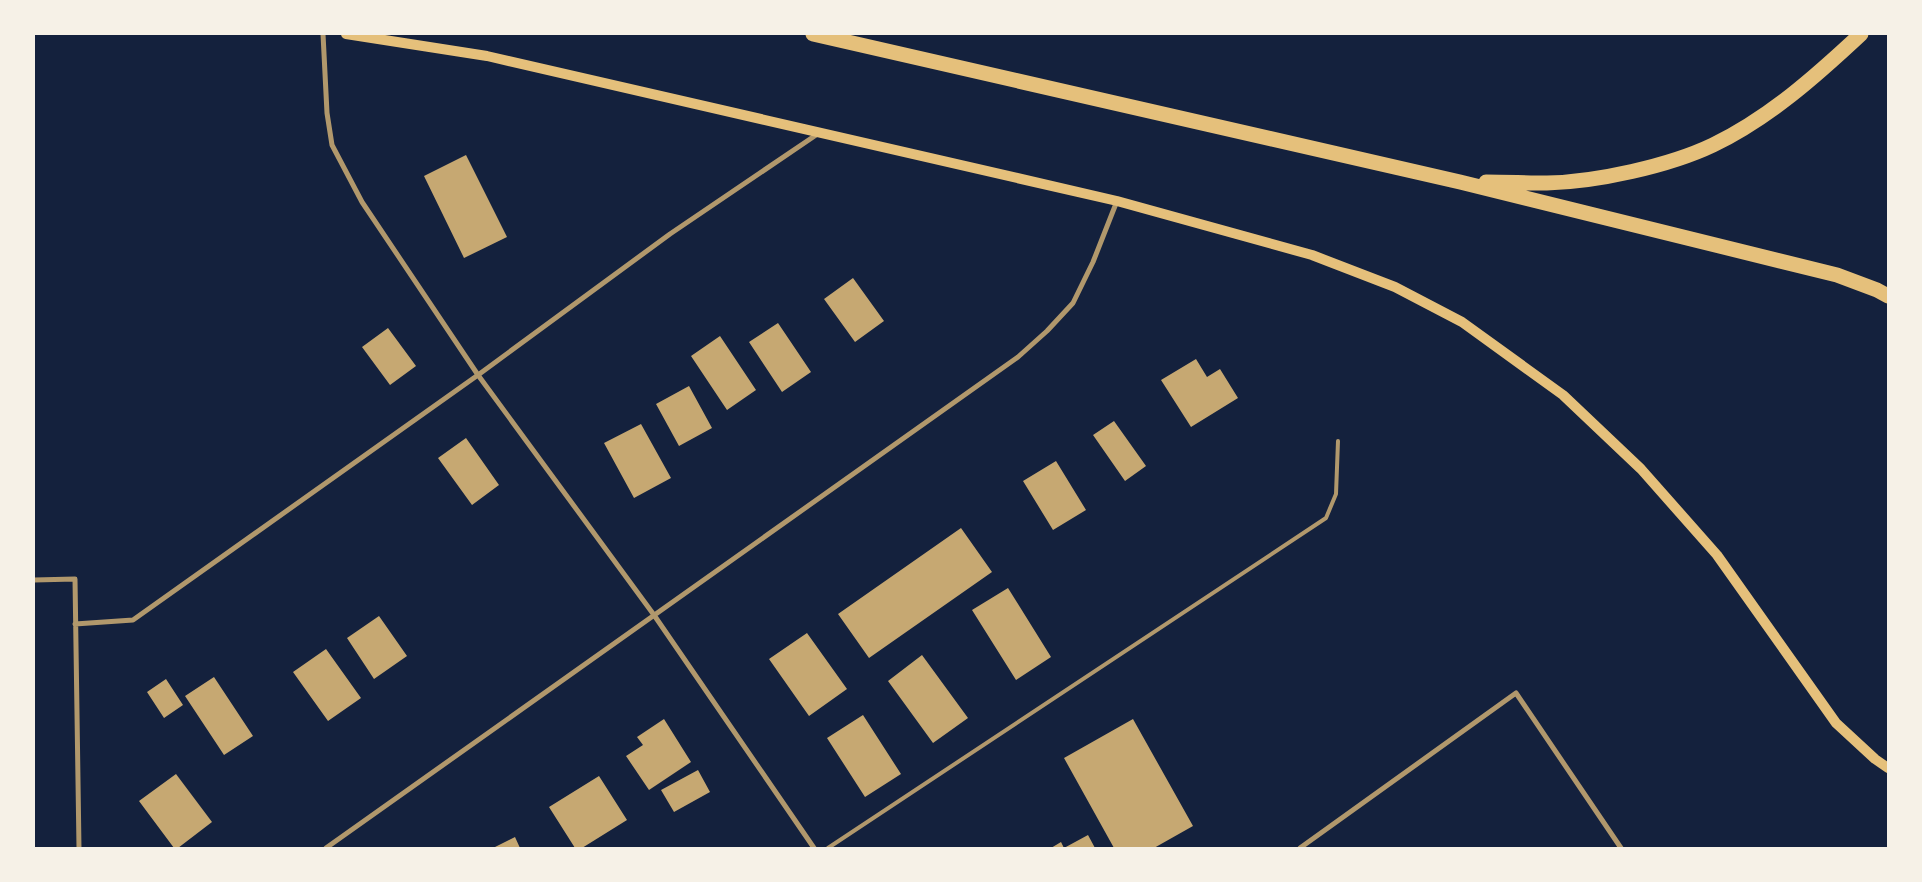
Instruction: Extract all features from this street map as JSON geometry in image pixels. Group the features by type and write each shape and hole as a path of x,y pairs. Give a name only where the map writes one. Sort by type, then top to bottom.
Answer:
{"highway":[{"path":"813,34 1460,182 1837,275 1888,296"},
{"path":"1460,182 1549,183 1615,175 1681,157 1712,146 1743,128 1790,96 1861,34"}],"main road":[{"path":"346,34 487,56 1117,201 1312,255 1395,287 1462,322 1563,395 1641,469 1717,555 1836,723 1875,759 1888,768"}],"street":[{"path":"323,34 327,113 332,145 362,202 478,376 654,615 814,848"},
{"path":"75,624 133,620 478,376 670,234 820,133"},
{"path":"326,848 1018,357 1047,332 1073,302 1093,262 1117,201"},
{"path":"34,580 75,579 79,848"},
{"path":"1300,848 1516,694 1621,848"}],"lane":[{"path":"828,848 1326,518 1336,494 1338,441"}],"building":[{"path":"466,155 507,237 464,258 424,176"},
{"path":"853,278 884,321 855,342 824,299"},
{"path":"778,323 811,372 782,392 749,342"},
{"path":"388,328 416,366 390,385 362,347"},
{"path":"720,336 756,390 727,410 691,356"},
{"path":"1196,359 1207,377 1220,369 1238,398 1191,427 1161,380"},
{"path":"689,386 712,428 679,446 656,404"},
{"path":"1114,421 1146,466 1125,481 1093,435"},
{"path":"641,424 671,478 634,498 604,443"},
{"path":"466,438 499,485 472,505 438,458"},
{"path":"1056,461 1086,510 1053,530 1023,481"},
{"path":"961,528 992,572 869,658 838,614"},
{"path":"1008,588 1051,657 1016,680 972,610"},
{"path":"379,616 407,656 374,679 347,638"},
{"path":"807,633 847,689 809,716 769,659"},
{"path":"326,649 361,698 328,721 293,672"},
{"path":"922,655 968,718 933,743 888,681"},
{"path":"214,677 253,736 224,755 185,696"},
{"path":"166,679 183,705 164,718 147,692"},
{"path":"863,715 901,774 865,797 827,738"},
{"path":"664,719 691,762 649,790 626,756 643,745 637,737"},
{"path":"1133,719 1193,826 1154,848 1114,848 1064,758"},
{"path":"698,770 710,792 674,812 661,790"},
{"path":"176,774 212,822 178,848 174,848 139,801"},
{"path":"599,776 627,820 582,848 575,848 549,807"},
{"path":"1088,835 1095,848 1064,848"},
{"path":"515,837 520,848 493,848"},
{"path":"1061,842 1064,848 1051,848"}]}
